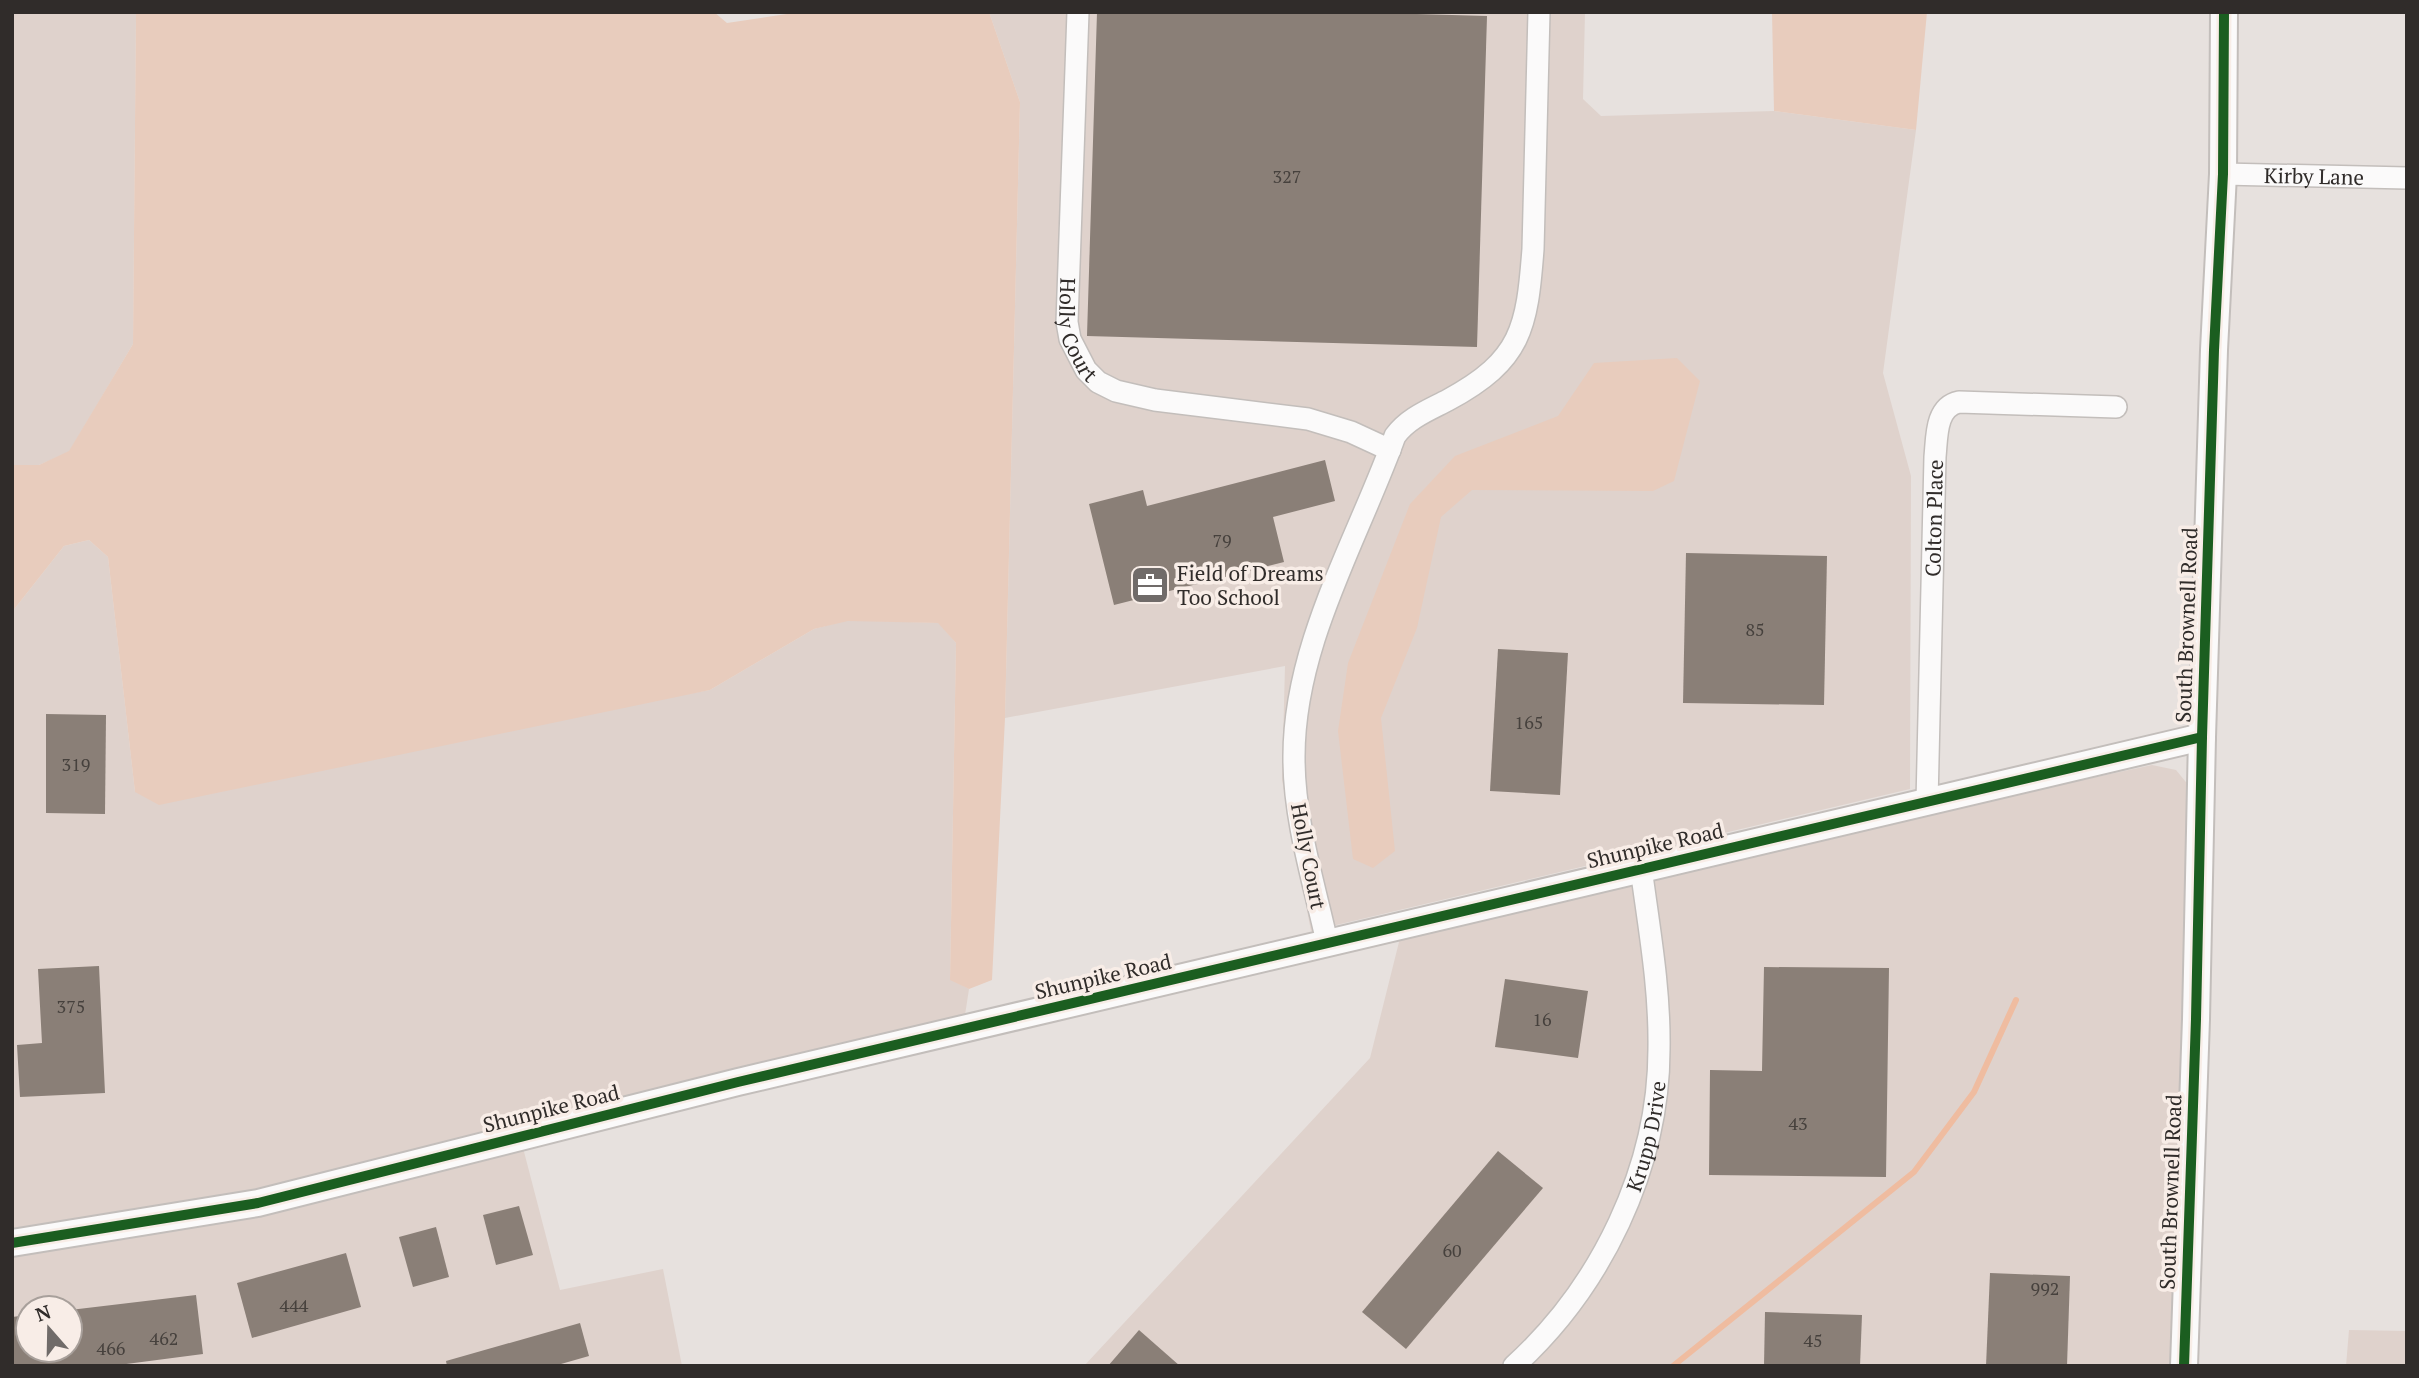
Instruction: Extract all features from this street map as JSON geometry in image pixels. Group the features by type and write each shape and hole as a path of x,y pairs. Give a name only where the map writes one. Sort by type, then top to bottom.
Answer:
{"street":[{"name":"Holly Court","path":"1078,12 1067,322 1070,340 1086,370 1098,382 1134,396 1308,419 1351,432 1390,450"},
{"name":"Holly Court","path":"1327,942 1296,785 1295,720 1300,686 1310,649 1395,436 1404,424 1483,380 1508,355 1516,340 1530,285 1533,249 1539,12"},
{"name":"South Brownell Road","path":"2184,1366 2202,737 2223,174 2224,12"},
{"name":"Kirby Lane","path":"2223,174 2407,178"},
{"name":"Colton Place","path":"1927,802 1935,471 1940,418 1946,408 1959,402 2116,407"},
{"name":"Shunpike Road","path":"12,1243 204,1214 285,1197 636,1107 2202,737"},
{"name":"Krupp Drive","path":"1514,1366 1556,1323 1593,1271 1620,1220 1648,1141 1658,1074 1659,1017 1641,868"}],"shaded area":[{"path":"12,12 136,12 133,344 69,452 39,465 12,465"},
{"path":"136,12 714,12 727,23 800,12 989,12 1020,102 1005,718 992,980 969,989 950,980 956,643 938,623 848,621 814,629 710,690 159,805 135,792 108,557 89,540 64,546 12,612 12,465 39,465 69,451 133,344"},
{"path":"989,12 1585,12 1583,99 1601,116 1774,111 1916,130 1883,373 1911,476 1910,789 1311,931 1282,780 1285,666 1005,718 1020,102"},
{"path":"1772,12 1927,12 1916,130 1774,111"},
{"path":"1677,358 1700,381 1674,481 1653,491 1472,490 1441,517 1417,628 1381,718 1395,851 1373,868 1353,859 1338,731 1348,663 1410,504 1455,456 1558,416 1594,363"},
{"path":"89,540 108,557 135,792 710,690 814,629 848,620 939,623 956,643 950,979 969,989 965,1015 522,1144 560,1290 663,1269 682,1366 12,1366 12,612 64,546"},
{"path":"2152,765 2176,770 2190,787 2172,1366 1084,1366 1370,1058 1401,934 1911,817"},
{"path":"2349,1330 2407,1331 2407,1366 2346,1366"}],"building":[{"path":"1097,12 1347,12 1487,16 1477,347 1087,336"},
{"path":"1325,460 1335,501 1273,517 1284,562 1114,605 1089,504 1143,490 1147,506"},
{"path":"1686,553 1827,556 1824,705 1683,703"},
{"path":"1498,649 1568,653 1560,795 1490,791"},
{"path":"46,714 106,715 105,814 46,813"},
{"path":"99,966 105,1093 20,1097 17,1045 42,1043 38,969"},
{"path":"1764,967 1889,968 1886,1177 1709,1175 1710,1070 1762,1071"},
{"path":"1505,979 1588,991 1578,1058 1495,1047"},
{"path":"1498,1151 1543,1188 1406,1349 1362,1312"},
{"path":"519,1206 533,1255 496,1265 483,1215"},
{"path":"436,1227 449,1277 413,1287 399,1237"},
{"path":"346,1253 361,1307 252,1338 237,1283"},
{"path":"1990,1273 2070,1276 2067,1366 1986,1366"},
{"path":"196,1295 203,1354 111,1366 12,1366 14,1317 14,1364 84,1364 84,1308"},
{"path":"1765,1312 1862,1315 1860,1366 1764,1366"},
{"path":"580,1323 589,1356 554,1366 447,1366 446,1361"},
{"path":"1139,1330 1180,1366 1108,1366"}],"waterway":[{"path":"1673,1366 1914,1172 1974,1092 2016,1000"}],"cycle path":[{"path":"2184,1366 2214,350 2223,174 2224,12"},
{"path":"12,1243 258,1203 738,1082 2202,737"}],"place":[{"name":"Field of Dreams Too School","path":"1150,585"}]}
